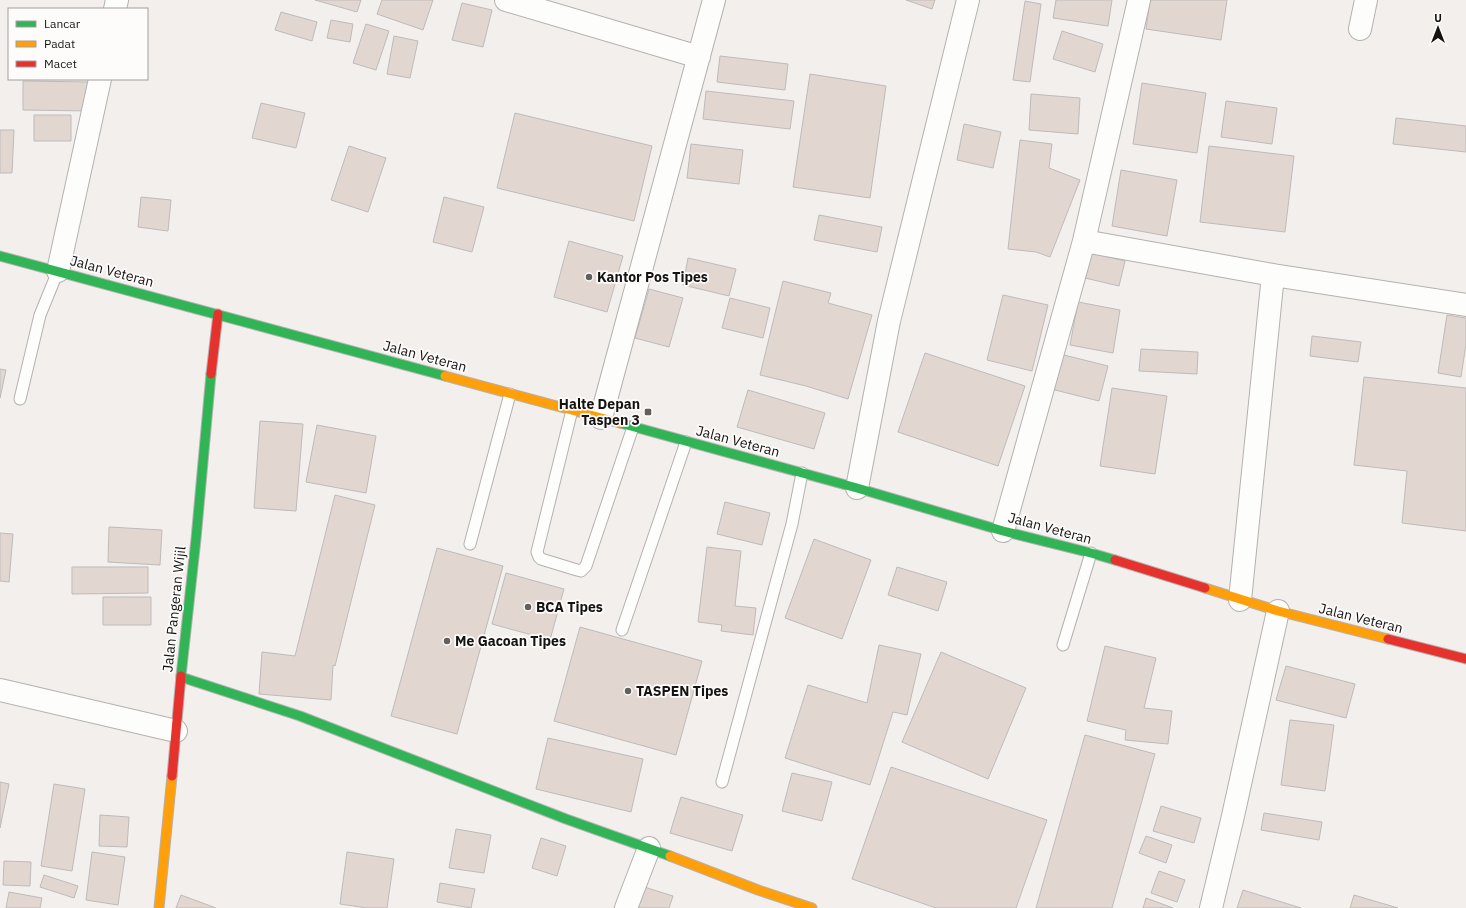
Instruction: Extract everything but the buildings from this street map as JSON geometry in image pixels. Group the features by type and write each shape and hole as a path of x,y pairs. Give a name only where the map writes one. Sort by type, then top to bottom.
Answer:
{"main road":[{"name":"Jalan Veteran","path":"0,256 857,488 1003,531 1091,553 1278,611 1466,659"},
{"name":"Jalan Pangeran Wijil","path":"159,908 196,539 206,410 218,314"},
{"path":"181,677 300,716 566,818 758,890 812,908"}],"street":[{"path":"506,0 699,57"},
{"path":"601,418 714,0"},
{"path":"857,488 889,321 925,169 968,0"},
{"path":"1003,531 1084,242 1139,0"},
{"path":"1360,29 1366,0"},
{"path":"58,271 100,80"},
{"path":"1084,242 1273,275 1466,305"},
{"path":"1240,600 1273,275"},
{"path":"1211,908 1233,816 1278,611"},
{"path":"0,690 176,731"},
{"path":"626,908 649,848"}],"lane":[{"path":"20,399 40,315 58,271"},
{"path":"470,544 510,394"},
{"path":"572,410 537,552 539,558 541,559 577,570 581,571 586,566 633,427"},
{"path":"622,630 686,442"},
{"path":"722,782 792,524 802,474"},
{"path":"1063,645 1091,553"}],"traffic: fast":[{"path":"0,256 445,376"},
{"path":"181,676 196,539 211,374"},
{"path":"620,423 857,488 1003,531 1115,560"},
{"path":"181,677 300,716 566,819 670,856"}],"traffic: slow":[{"path":"445,376 620,423"},
{"path":"1205,588 1278,611 1388,639"},
{"path":"159,908 172,776"},
{"path":"670,856 758,890 812,908"}],"traffic: jam":[{"path":"211,374 218,314"},
{"path":"1115,560 1205,588"},
{"path":"1388,639 1466,659"},
{"path":"172,776 181,676"}],"place":[{"name":"Kantor Pos Tipes","path":"589,277"},
{"name":"Halte Depan Taspen 3","path":"648,412"},
{"name":"BCA Tipes","path":"528,607"},
{"name":"Me Gacoan Tipes","path":"447,641"},
{"name":"TASPEN Tipes","path":"628,691"}]}
